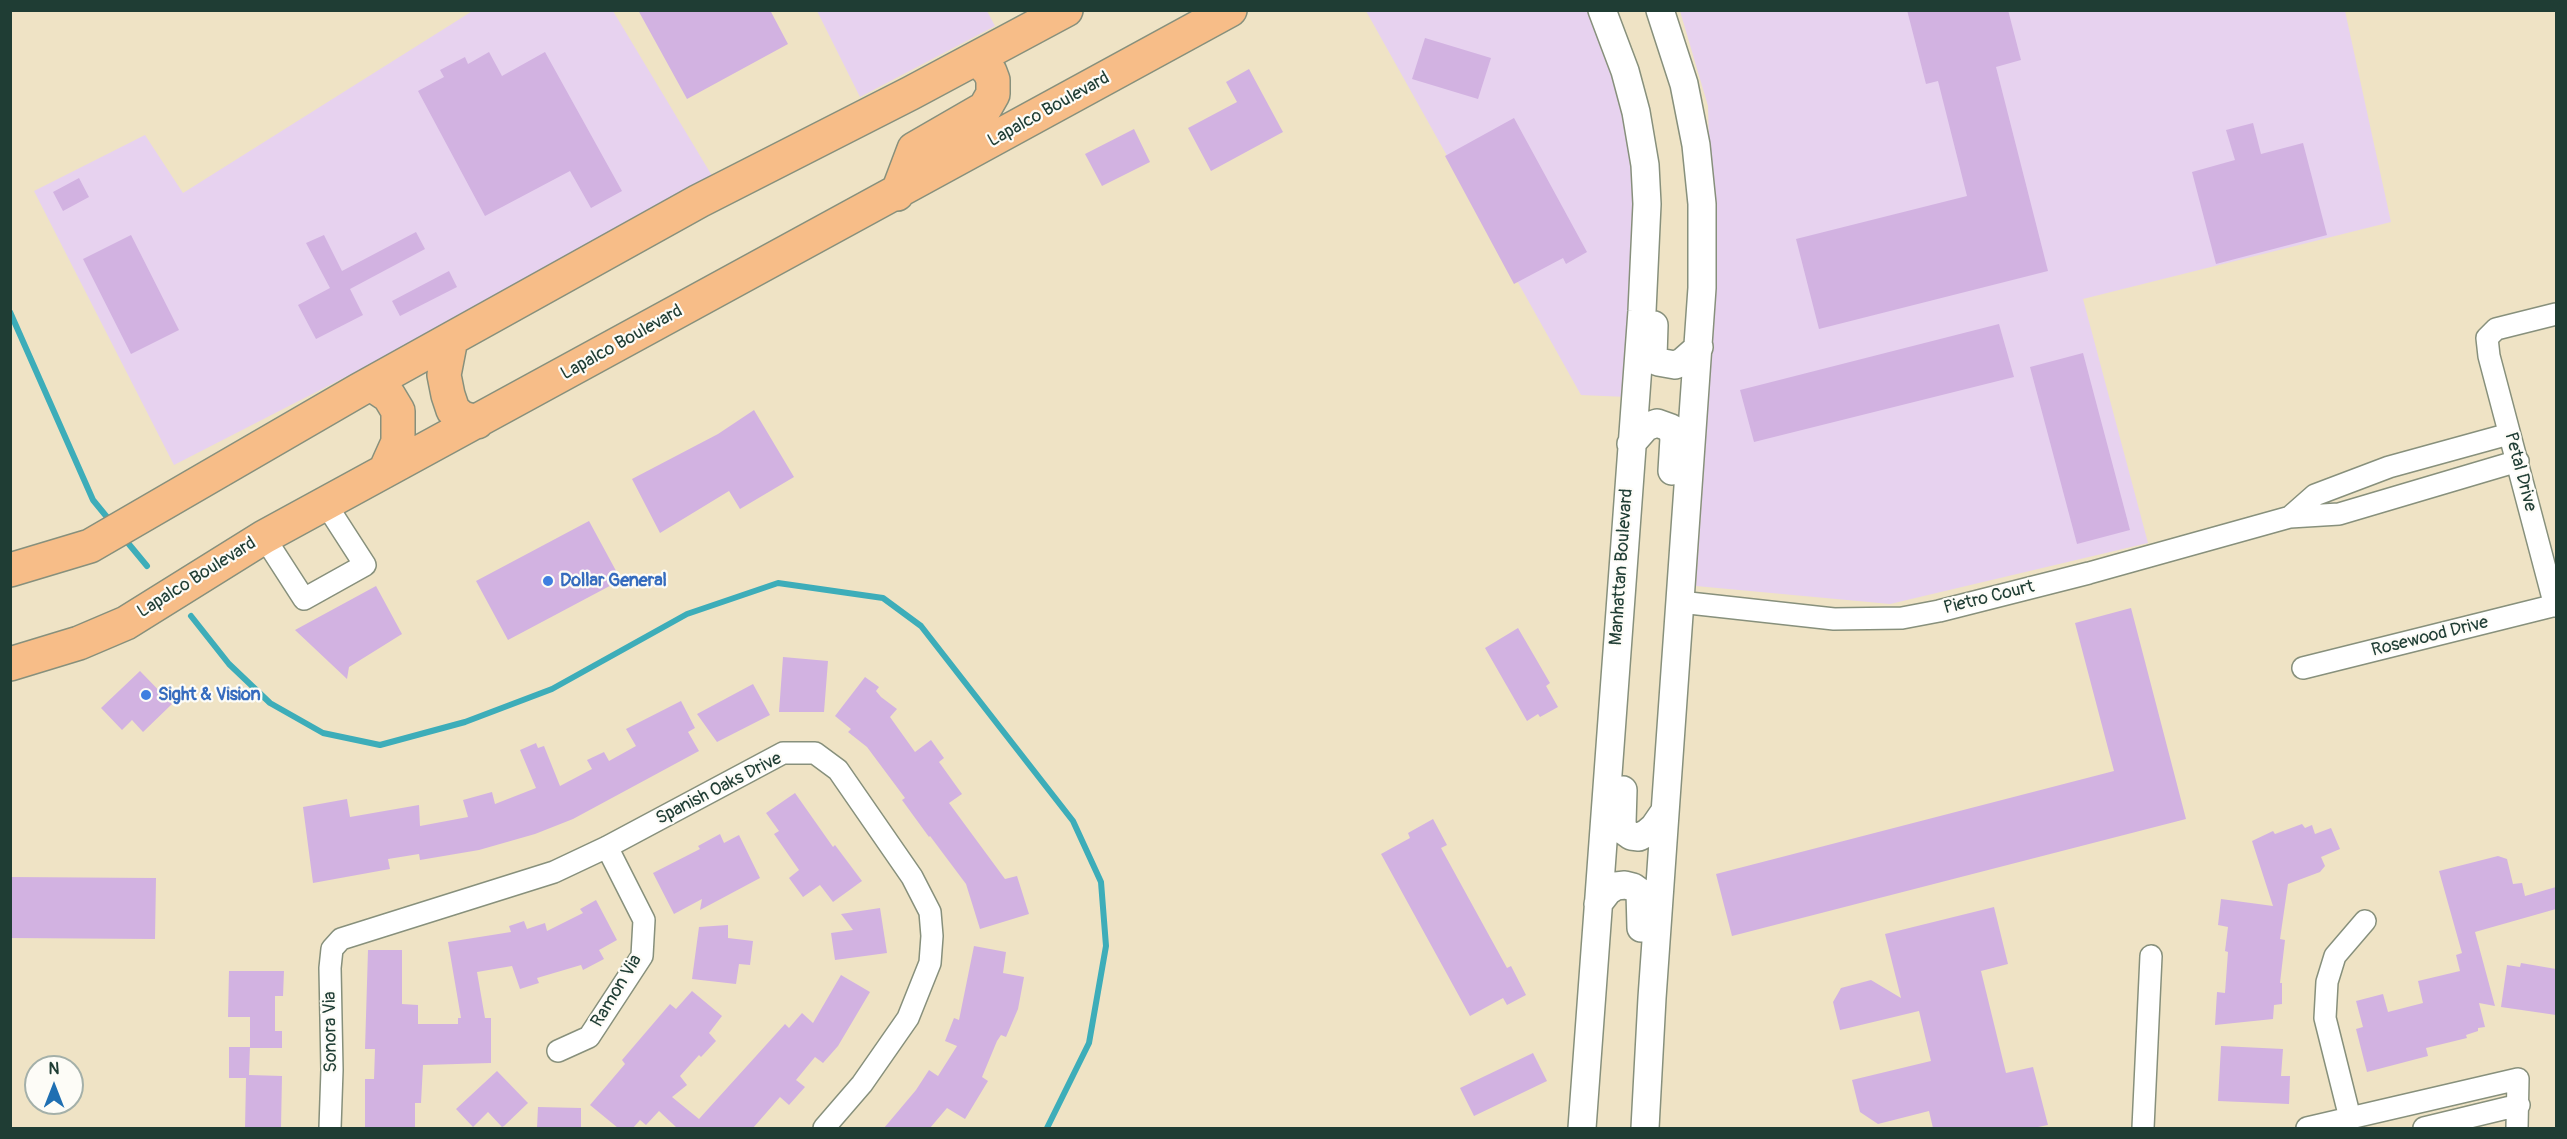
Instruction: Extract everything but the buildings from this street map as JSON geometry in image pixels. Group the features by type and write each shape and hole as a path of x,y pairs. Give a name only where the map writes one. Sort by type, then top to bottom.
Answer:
{"main road":[{"path":"10,570 90,546 270,441 699,201 1066,10"},
{"name":"Lapalco Boulevard","path":"10,664 79,643 126,622 264,537 325,503 897,194 1230,10"},
{"path":"897,194 914,149 985,108 993,94 993,80 990,72 977,58"},
{"path":"451,339 444,375 448,395 453,410 462,418 477,422"},
{"path":"372,384 389,396 398,411 398,442 385,471"}],"street":[{"name":"Manhattan Boulevard","path":"1582,1128 1647,204 1645,165 1636,112 1625,71 1602,10"},
{"path":"1644,10 1650,23 1675,54"},
{"path":"1645,1128 1682,561 1699,347 1702,204 1689,107 1660,10"},
{"path":"1647,204 1660,229 1653,357 1666,365 1675,365 1699,347"},
{"name":"Petal Drive","path":"2555,606 2489,356 2487,338 2496,329 2556,314"},
{"path":"1631,444 1646,427 1657,423 1671,428 1674,438 1669,541 1682,561"},
{"name":"Pietro Court","path":"2290,517 2315,495 2389,467 2509,434"},
{"name":"Pietro Court","path":"1680,602 1834,619 1902,618 1939,611 2089,573 2290,517 2339,514 2518,461"},
{"path":"264,537 303,599 365,565 325,503"},
{"name":"Rosewood Drive","path":"2303,668 2555,606"},
{"path":"1613,681 1628,716 1622,824 1624,831 1631,836 1639,837 1647,833 1665,811"},
{"name":"Spanish Oaks Drive","path":"341,939 554,872 607,847 783,753 815,753 838,770 912,877 930,912 932,936 930,963 908,1018 862,1084 824,1128"},
{"name":"Ramon Via","path":"558,1051 589,1037 642,956 644,920 607,847"},
{"path":"1598,904 1608,891 1616,886 1625,885 1640,892 1642,902 1640,976 1652,998"},
{"path":"2350,1118 2325,1018 2327,982 2335,956 2365,921"},
{"name":"Sonora Via","path":"330,1128 332,1070 330,968 332,949 341,939"},
{"path":"2143,1128 2151,956"},
{"path":"1586,1070 1596,1128"},
{"path":"2307,1128 2518,1079 2517,1128"},
{"path":"2424,1128 2518,1105"}],"shaded area":[{"path":"474,10 613,11 714,179 437,330 174,465 34,191 145,135 183,193"},
{"path":"817,11 987,11 995,26 860,97"},
{"path":"1366,11 1589,11 1624,107 1633,171 1633,267 1627,397 1581,395"},
{"path":"1680,11 2345,11 2391,222 2083,299 2148,543 1890,604 1696,586 1714,318 1708,106"}],"waterway":[{"path":"10,312 93,500 111,522"},
{"path":"123,537 147,566"},
{"path":"191,616 229,664 270,703 323,733 380,745 465,722 552,689 687,614 778,583 883,598 921,626 1073,821 1101,882 1106,946 1089,1043 1047,1128"}],"place":[{"name":"Dollar General","path":"548,581"},
{"name":"Sight & Vision","path":"146,695"}]}
